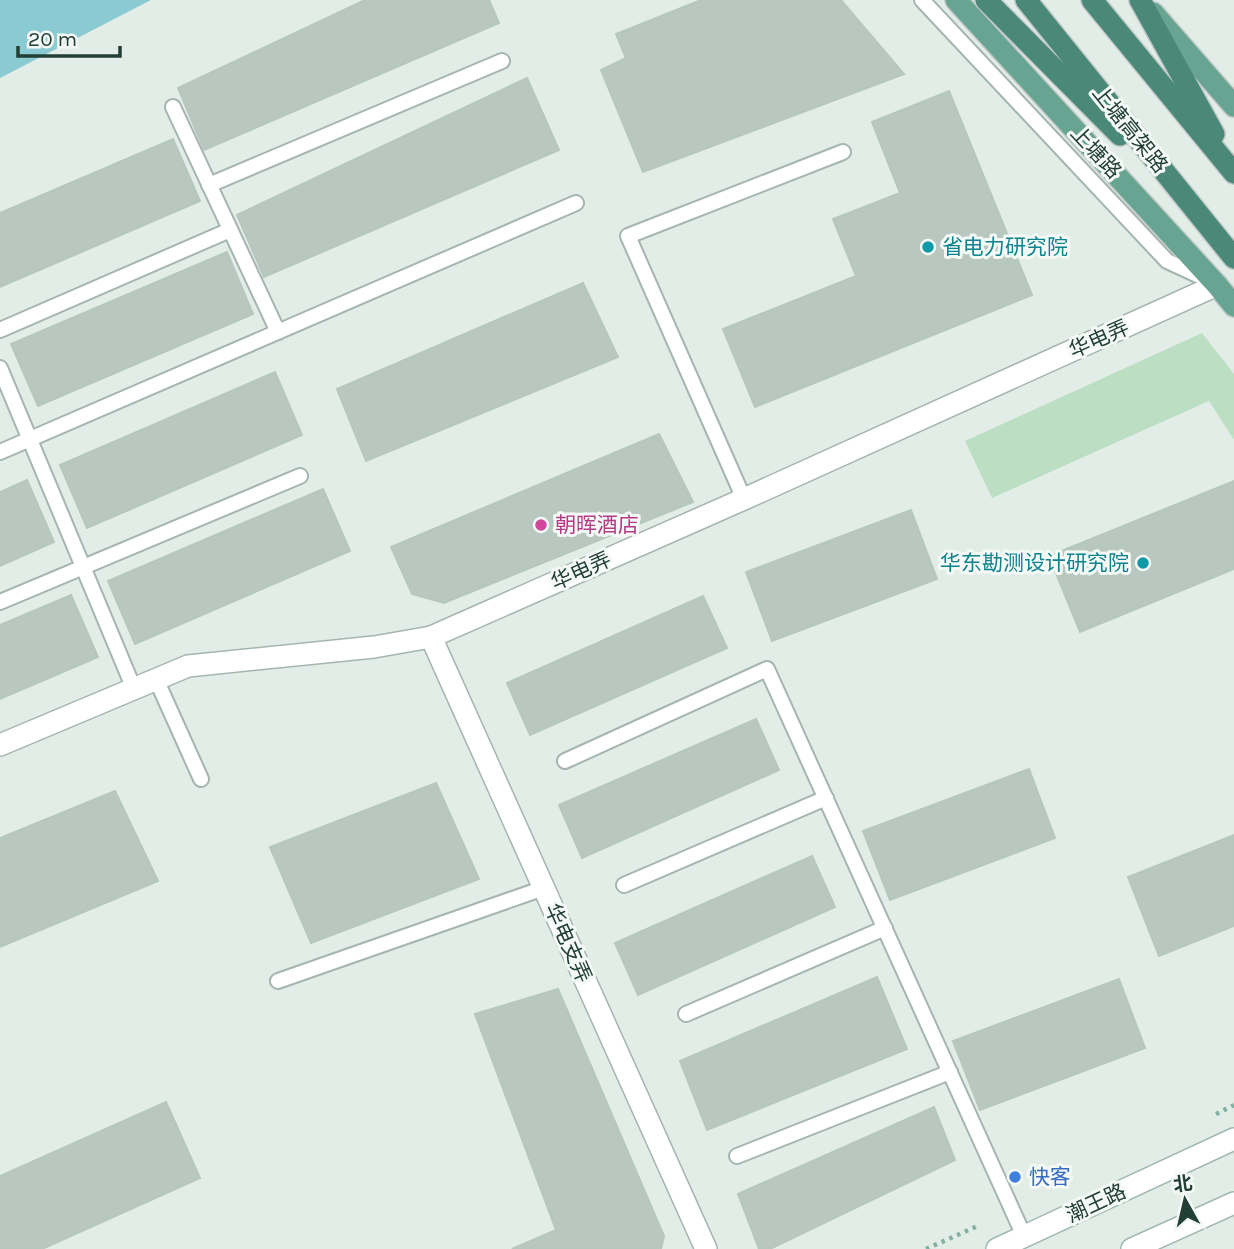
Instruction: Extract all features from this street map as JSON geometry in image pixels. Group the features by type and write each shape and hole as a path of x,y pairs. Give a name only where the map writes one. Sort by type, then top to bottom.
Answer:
{"highway":[{"path":"986,0 1196,210"},
{"name":"上塘高架路","path":"1026,0 1234,258"},
{"path":"1092,0 1234,171"},
{"path":"1140,0 1234,171"}],"main road":[{"name":"上塘路","path":"956,0 1234,306"},
{"path":"1140,0 1234,106"}],"street":[{"name":"华电弄","path":"0,745 188,666 374,648 430,637 744,499 1217,285"},
{"name":"华电支弄","path":"430,637 706,1249"},
{"name":"潮王路","path":"997,1249 1234,1139"},
{"path":"1132,1249 1234,1203"}],"lane":[{"path":"922,0 1167,261 1217,285"},
{"path":"209,185 502,61"},
{"path":"173,107 278,332"},
{"path":"744,499 628,236 843,152"},
{"path":"0,452 576,203"},
{"path":"0,330 230,230"},
{"path":"0,368 134,689"},
{"path":"0,602 84,569 300,475"},
{"path":"565,761 767,669 1024,1236"},
{"path":"156,679 201,779"},
{"path":"624,885 826,798"},
{"path":"278,981 544,888"},
{"path":"686,1014 885,928"},
{"path":"737,1156 950,1072"}],"green space":[{"path":"1202,333 1234,374 1234,440 1209,401 992,498 965,441"}],"water":[{"path":"0,0 151,0 0,78"}],"building":[{"path":"365,0 489,0 499,23 204,150 178,88"},
{"path":"701,0 841,0 904,74 643,172 601,70 626,58 616,34"},
{"path":"527,78 559,150 264,277 237,215"},
{"name":"省电力研究院","path":"949,91 1032,295 755,407 723,329 856,276 833,219 900,193 872,122"},
{"path":"173,139 200,201 0,287 0,213"},
{"path":"227,252 253,314 38,406 11,344"},
{"path":"583,283 618,357 366,461 337,389"},
{"path":"275,372 302,435 87,528 60,465"},
{"name":"朝晖酒店","path":"659,434 693,502 444,603 412,594 391,547"},
{"path":"27,480 54,542 0,566 0,492"},
{"name":"华东勘测设计研究院","path":"1234,481 1234,569 1080,632 1049,556"},
{"path":"323,489 350,551 135,644 108,581"},
{"path":"911,510 937,579 772,641 746,572"},
{"path":"71,595 98,657 0,699 0,625"},
{"path":"703,596 727,648 530,735 507,683"},
{"path":"756,719 779,770 582,858 559,805"},
{"path":"1029,769 1055,838 890,900 863,831"},
{"path":"436,783 479,879 311,943 270,847"},
{"path":"115,791 158,881 0,947 0,838"},
{"path":"1234,835 1234,926 1159,956 1128,877"},
{"path":"812,856 835,907 638,995 615,943"},
{"path":"877,977 907,1049 707,1130 680,1061"},
{"path":"1119,979 1145,1048 980,1110 953,1041"},
{"path":"558,989 664,1236 661,1249 512,1249 556,1230 475,1014"},
{"path":"166,1102 200,1178 42,1249 0,1249 0,1176"},
{"path":"934,1107 955,1160 770,1249 759,1249 738,1194"}],"place":[{"name":"省电力研究院","path":"928,247"},
{"name":"朝晖酒店","path":"541,525"},
{"name":"华东勘测设计研究院","path":"1143,563"},
{"name":"快客","path":"1015,1177"}]}
